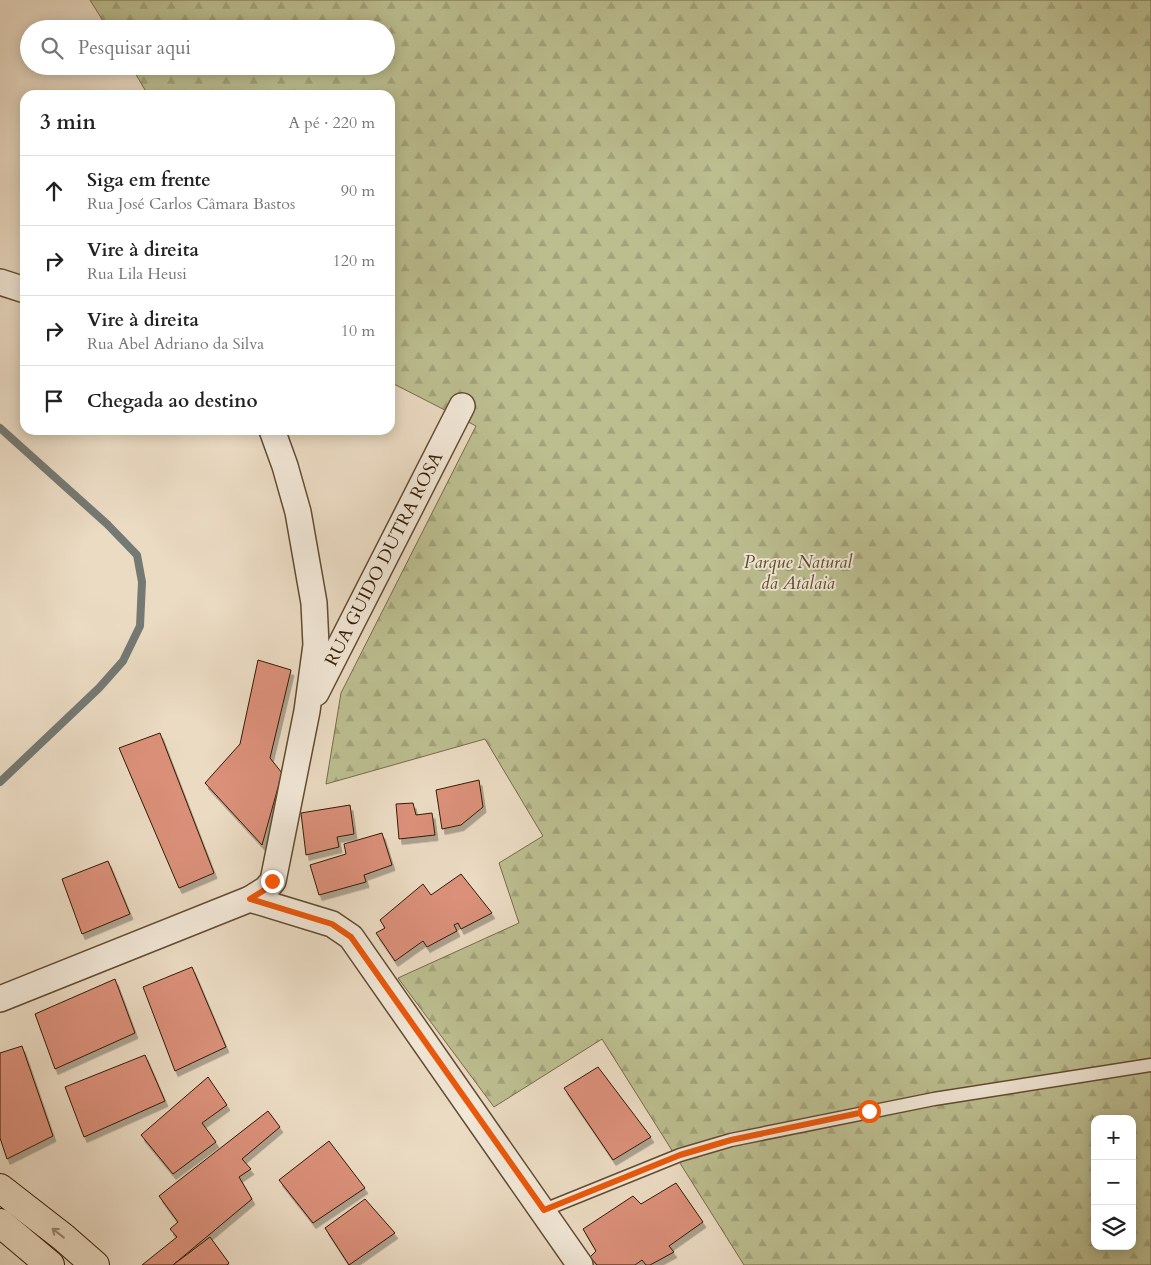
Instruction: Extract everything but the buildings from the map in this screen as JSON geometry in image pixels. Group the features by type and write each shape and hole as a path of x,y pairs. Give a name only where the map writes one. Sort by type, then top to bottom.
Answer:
{"main road":[{"path":"0,1188 63,1236 95,1265"},
{"path":"0,1223 50,1265"}],"street":[{"path":"0,282 20,288"},
{"name":"RUA GUIDO DUTRA ROSA","path":"307,711 462,406"},
{"path":"0,999 250,899 266,889 276,870 307,711 316,645 314,603 298,512 274,435"},
{"path":"250,899 332,924 351,937 544,1210 580,1265"}],"lane":[{"path":"544,1210 680,1155 731,1140 934,1099 1151,1065"}],"green space":[{"name":"Parque Natural da Atalaia","path":"90,0 1151,0 1151,1265 744,1265 602,1039 494,1107 398,978 519,923 499,863 543,836 485,739 326,784 341,693 476,426 395,385 395,90 145,90 136,75 395,75 395,20 102,20"}],"waterway":[{"path":"0,428 107,524 137,555 142,582 140,626 123,661 99,688 0,782"}],"route":[{"path":"272,881 266,889 250,899 332,924 351,937 544,1210 680,1155 786,1127 869,1111"}]}
